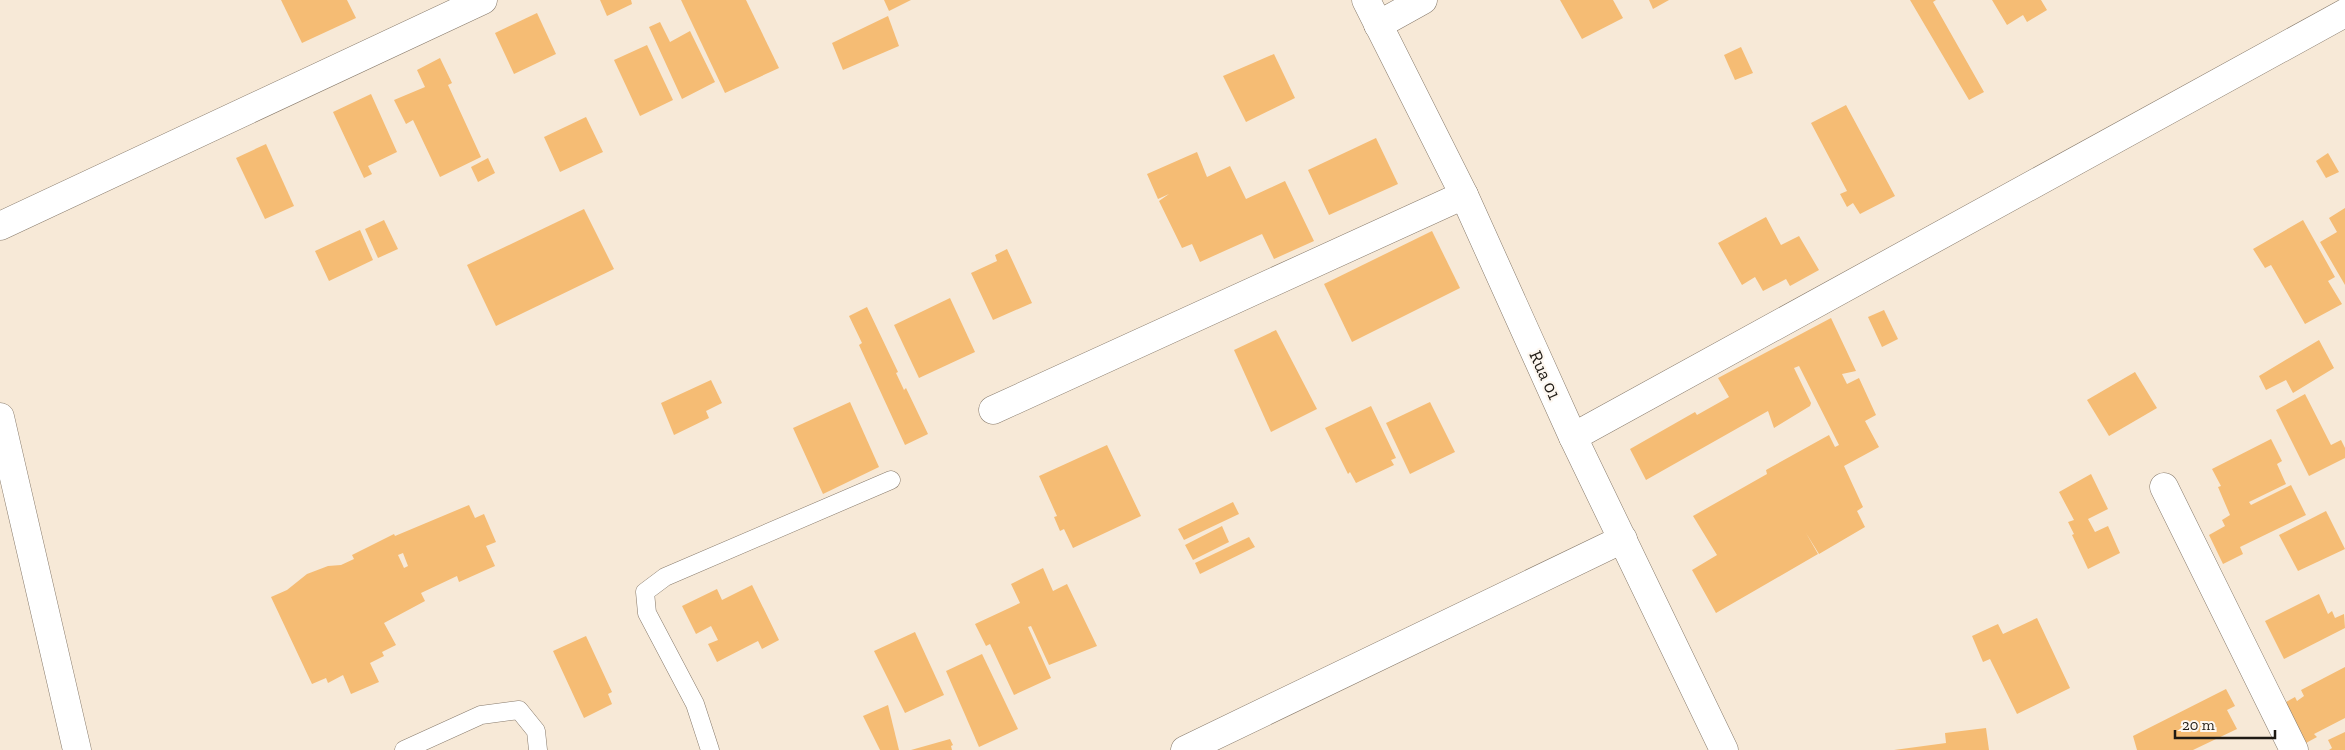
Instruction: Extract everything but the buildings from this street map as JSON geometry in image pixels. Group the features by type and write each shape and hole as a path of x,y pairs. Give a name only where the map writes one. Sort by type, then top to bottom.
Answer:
{"street":[{"path":"0,226 483,0"},
{"name":"Rua 01","path":"1366,0 1464,195 1573,437 1724,750"},
{"path":"1378,25 1423,0"},
{"path":"1573,437 2345,13"},
{"path":"993,410 1464,195"},
{"path":"0,417 77,750"},
{"path":"2164,487 2294,750"},
{"path":"1185,750 1623,539"}],"lane":[{"path":"710,750 695,704 647,613 645,592 665,577 891,480"},
{"path":"404,750 481,715 519,710 536,731 538,750"}]}
